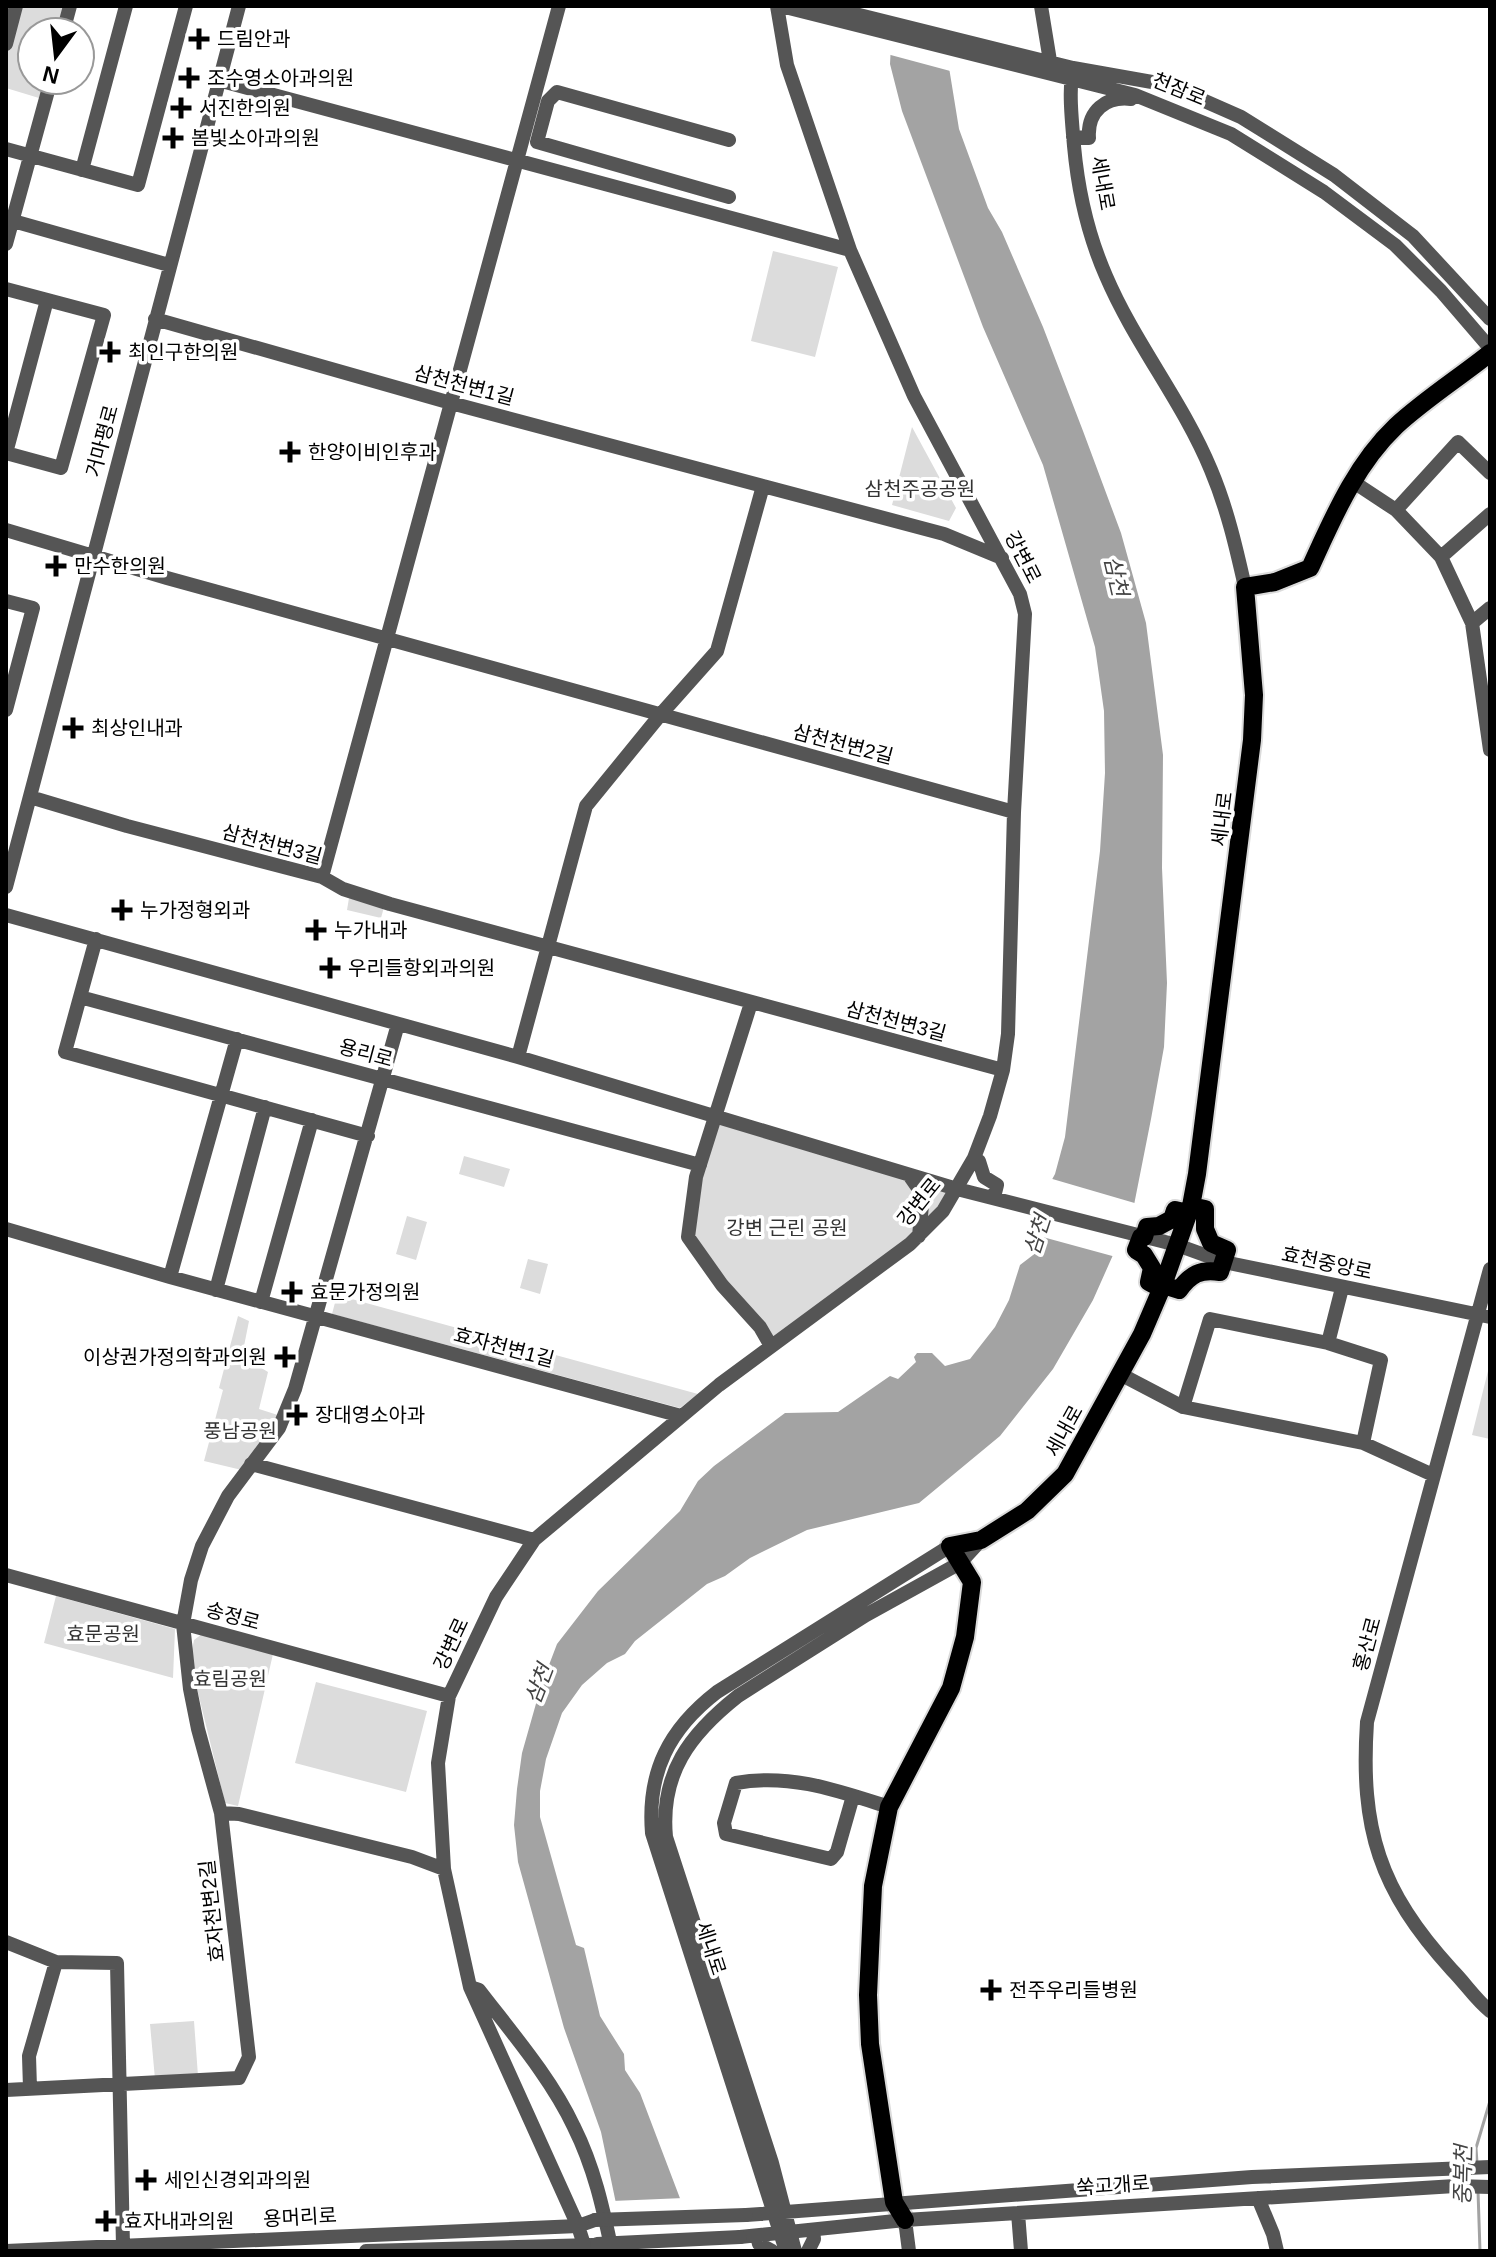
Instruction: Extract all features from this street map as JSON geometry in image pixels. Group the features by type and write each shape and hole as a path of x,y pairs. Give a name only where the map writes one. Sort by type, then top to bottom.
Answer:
{"main road":[{"name":"천잠로","path":"1245,587 1275,582 1310,568 1352,481 1397,425 1490,351"},
{"name":"세내로","path":"950,1546 981,1540 1027,1511 1065,1474 1142,1334 1190,1210 1211,1079 1252,740 1254,695 1245,587"},
{"path":"1205,1209 1205,1229 1211,1243 1227,1250 1220,1272 1205,1270 1189,1276 1179,1290 1149,1282 1152,1268 1136,1250 1172,1219 1175,1210 1190,1210 1205,1209"},
{"path":"905,2220 894,2202 870,2044 868,1995 873,1886 889,1807 951,1688 965,1637 972,1582 950,1546"}],"street":[{"path":"8,38 16,6"},
{"path":"82,170 126,6"},
{"path":"6,149 138,185 186,6"},
{"name":"거마평로","path":"6,887 239,6"},
{"path":"322,877 559,6"},
{"name":"천잠로","path":"779,6 1046,64"},
{"name":"강변로","path":"592,2239 578,2226 470,1987 444,1869 438,1763 449,1696 496,1597 534,1540 681,1416 919,1236 943,1211 960,1190 976,1159 1003,1070 1008,1034 1014,812 1025,614 1020,594 1002,558 914,396 850,250 787,65 779,6"},
{"name":"천잠로","path":"823,6 1046,64 1135,95 1231,134 1324,192 1395,245 1441,291 1490,351"},
{"path":"1041,6 1046,64"},
{"name":"천잠로","path":"1072,74 1103,72 1169,87 1241,117 1334,175 1413,236 1490,319"},
{"name":"세내로","path":"1072,74 1076,173 1087,223 1118,302 1174,397 1210,469 1231,525 1245,587"},
{"path":"218,80 850,250"},
{"path":"729,140 557,92 548,101 537,142 729,197"},
{"path":"1073,137 1089,138 1094,115 1104,103 1117,98 1132,100 1135,95"},
{"path":"6,244 10,220 47,96"},
{"path":"10,220 169,265"},
{"path":"6,289 104,315 61,468 6,453 47,300"},
{"name":"삼천천변1길","path":"155,319 451,403 944,534 1002,558"},
{"path":"1396,510 1458,442 1490,473"},
{"path":"1352,481 1396,510 1441,557 1472,623 1487,704 1490,750"},
{"path":"518,1057 586,806 717,651 763,486"},
{"path":"1441,557 1490,514"},
{"name":"삼천천변2길","path":"6,530 1014,812"},
{"path":"6,601 33,608 6,710"},
{"path":"1472,623 1490,608"},
{"name":"삼천천변3길","path":"30,797 322,877 343,889 366,896 1003,1070"},
{"name":"용리로","path":"6,915 518,1057 960,1190 1152,1235"},
{"path":"96,939 65,1052 368,1136"},
{"name":"용리로","path":"80,997 700,1165"},
{"path":"751,1003 700,1165 688,1237 722,1285 760,1327 771,1346"},
{"path":"183,1624 191,1580 202,1546 228,1496 279,1428 295,1389 398,1024"},
{"path":"170,1277 237,1039"},
{"path":"216,1290 265,1107"},
{"path":"261,1302 312,1120"},
{"path":"976,1159 984,1177 997,1185 994,1197"},
{"path":"909,1175 923,1195 919,1236"},
{"name":"효자천변1길","path":"6,1229 216,1290 681,1416"},
{"name":"효천중앙로","path":"1152,1235 1224,1262 1485,1315"},
{"name":"홍산로","path":"1490,1269 1485,1315 1433,1475 1367,1722 1366,1796 1379,1856 1391,1884 1415,1925 1486,2008 1490,2021"},
{"path":"1328,1343 1342,1288"},
{"path":"1183,1407 1210,1319 1328,1343 1381,1360 1363,1443"},
{"path":"1120,1374 1183,1407 1363,1443 1433,1475"},
{"path":"251,1464 534,1540"},
{"name":"세내로","path":"795,2251 780,2213 666,1837 664,1812 668,1789 677,1764 693,1738 728,1704 866,1615 960,1563 981,1540"},
{"name":"세내로","path":"780,2213 652,1833 650,1808 653,1786 665,1750 698,1707 717,1692 950,1546"},
{"name":"송정로","path":"6,1575 449,1696"},
{"name":"효자천변2길","path":"6,2090 239,2078 249,2057 221,1813 198,1729 183,1624"},
{"path":"853,1796 837,1852 831,1859 726,1834 724,1823 736,1783 782,1780 813,1783 889,1807"},
{"path":"221,1813 239,1814 412,1857 444,1869"},
{"path":"6,1942 56,1962 117,1963 122,2248"},
{"path":"30,2088 29,2056 56,1962"},
{"path":"470,1987 479,1990 520,2043 573,2125 599,2190 612,2251"},
{"name":"쑥고개로","path":"592,2239 686,2217 780,2213 1252,2177 1490,2167"},
{"name":"쑥고개로","path":"592,2239 740,2237 905,2220 1455,2186 1490,2187"},
{"path":"1490,2187 1490,2197"},
{"path":"1258,2198 1277,2251"},
{"path":"1018,2213 1021,2251"},
{"path":"905,2220 909,2251"},
{"name":"용머리로","path":"6,2251 578,2226 592,2239"},
{"path":"808,2251 814,2239 813,2230"},
{"name":"세내로","path":"786,2232 786,2251"},
{"path":"757,2236 759,2244 772,2251"},
{"path":"366,2251 536,2249 592,2239"}],"green space":[{"path":"19,6 64,6 61,16 16,16"},
{"path":"16,17 16,91 6,88 6,55"},
{"path":"773,251 838,267 815,357 751,341"},
{"name":"삼천주공공원","path":"912,427 956,508 949,521 892,505"},
{"path":"349,898 384,907 381,918 347,910"},
{"name":"강변 근린 공원","path":"715,1116 957,1189 943,1211 771,1346 688,1237"},
{"path":"464,1156 510,1169 504,1187 459,1174"},
{"path":"407,1216 427,1222 416,1260 396,1254"},
{"path":"528,1259 548,1264 540,1294 520,1288"},
{"path":"337,1295 698,1394 680,1408 332,1314"},
{"name":"풍남공원","path":"238,1316 249,1321 242,1356 268,1372 259,1409 284,1417 246,1471 204,1461"},
{"path":"1490,1363 1490,1439 1472,1435"},
{"name":"효문공원","path":"56,1596 175,1629 173,1678 44,1643"},
{"name":"효림공원","path":"202,1634 273,1654 238,1806 225,1803 190,1660 194,1640"},
{"path":"316,1682 427,1711 406,1792 295,1763"},
{"path":"194,2021 198,2076 155,2079 150,2024"}],"water":[{"name":"삼천","path":"893,6 939,6 959,129 988,208 1002,232 1043,327 1083,431 1121,533 1146,623 1163,755 1162,868 1167,983 1164,1047 1133,1210 1093,1300 1053,1369 1000,1436 919,1503 807,1530 750,1558 725,1576 707,1584 635,1641 625,1654 607,1663 582,1685 562,1713 546,1759 540,1791 540,1817 576,1945 584,1948 600,2016 624,2054 625,2070 640,2093 700,2251 626,2251 601,2132 564,2028 518,1862 514,1825 517,1789 522,1753 541,1686 557,1644 598,1591 680,1511 698,1481 714,1466 785,1413 838,1412 890,1376 898,1379 916,1362 914,1357 917,1353 932,1353 945,1366 970,1359 995,1327 1009,1300 1020,1265 1037,1252 1044,1236 1036,1209 1055,1174 1065,1137 1100,851 1105,773 1104,711 1095,647 1043,465 983,327 902,111 890,64"}],"pier":[{"path":"889,6 943,6 954,72 887,54"},
{"path":"1049,1178 1138,1204 1116,1257 1039,1236 1032,1208"},
{"path":"684,2198 704,2251 622,2251 612,2201"}],"waterway":[{"name":"중복천","path":"1477,2163 1476,2148 1490,2101"},
{"name":"중복천","path":"1478,2191 1480,2251"}],"place":[{"name":"드림안과","path":"199,39"},
{"name":"조수영소아과의원","path":"189,78"},
{"name":"서진한의원","path":"181,108"},
{"name":"봄빛소아과의원","path":"173,138"},
{"name":"최인구한의원","path":"110,352"},
{"name":"한양이비인후과","path":"290,452"},
{"name":"만수한의원","path":"56,566"},
{"name":"최상인내과","path":"73,728"},
{"name":"누가정형외과","path":"122,910"},
{"name":"누가내과","path":"316,930"},
{"name":"우리들항외과의원","path":"330,968"},
{"name":"효문가정의원","path":"292,1292"},
{"name":"이상권가정의학과의원","path":"285,1357"},
{"name":"장대영소아과","path":"297,1415"},
{"name":"전주우리들병원","path":"991,1990"},
{"name":"세인신경외과의원","path":"146,2180"},
{"name":"효자내과의원","path":"106,2221"}]}
